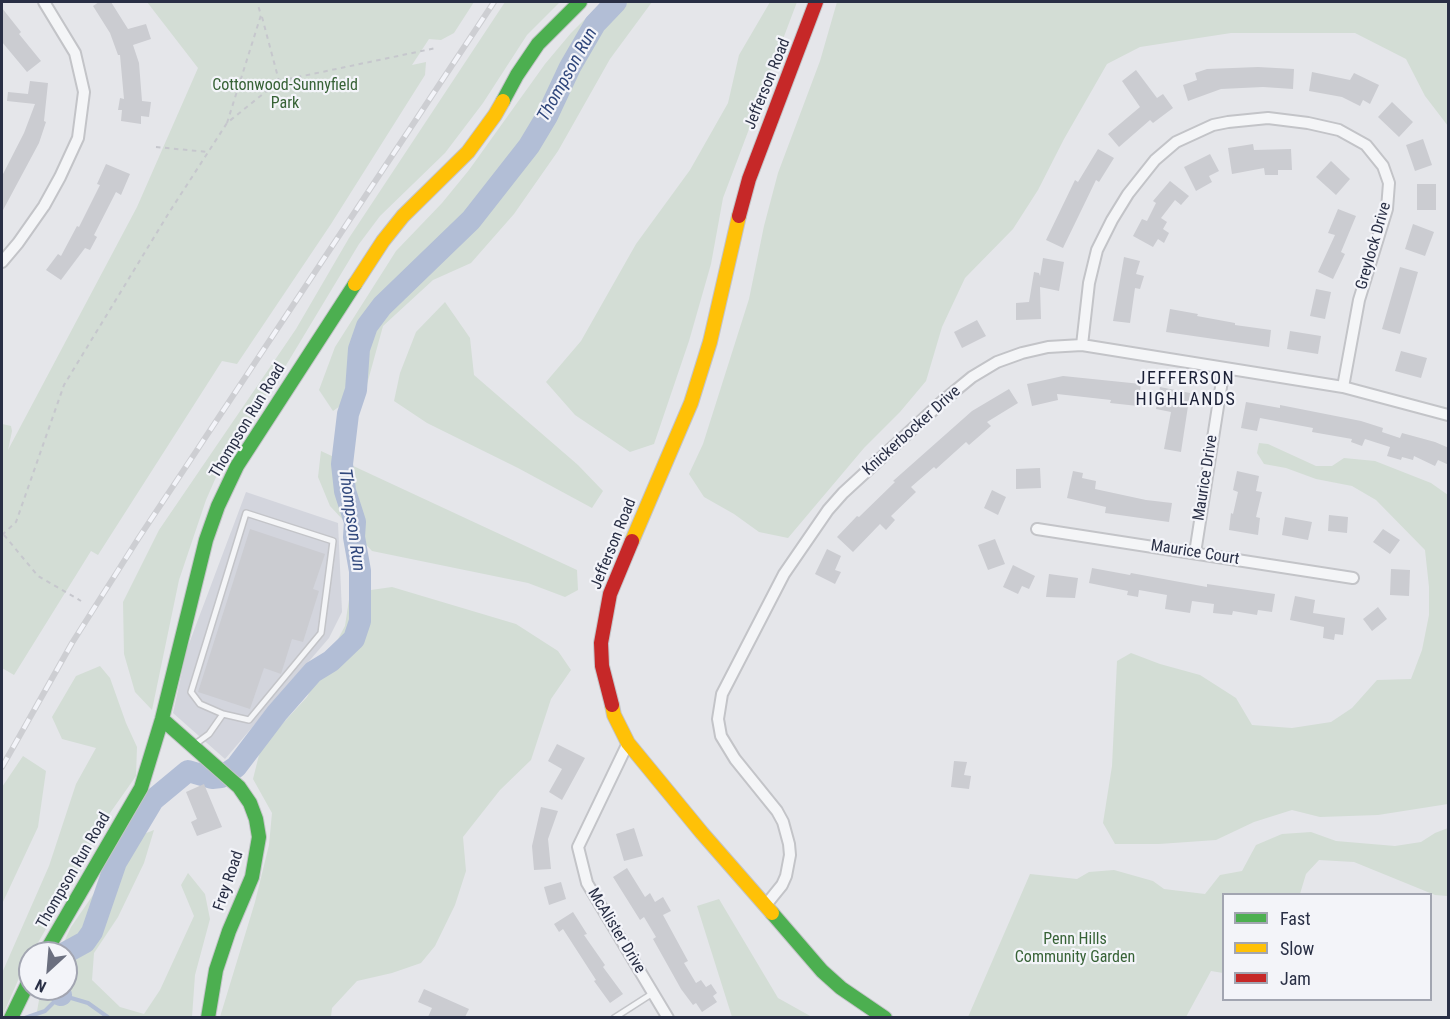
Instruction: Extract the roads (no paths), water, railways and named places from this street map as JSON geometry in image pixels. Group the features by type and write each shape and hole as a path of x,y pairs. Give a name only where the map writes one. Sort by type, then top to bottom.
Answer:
{"street":[{"path":"2,262 44,206 78,138 84,92 75,53 44,2"},
{"name":"Thompson Run Road","path":"52,941 141,788 162,719 206,540 218,506 237,466 382,241 403,216 468,152 495,115 538,44 579,2"},
{"name":"Jefferson Road","path":"816,2 749,179 732,241 710,342 691,403 620,569 608,603 601,643 602,666 614,714 628,743 822,971 862,1004 885,1017"},
{"name":"Greylock Drive","path":"1082,345 1089,283 1097,250 1117,211 1144,171 1165,150 1186,136 1213,125 1268,118 1308,123 1339,130 1366,145 1383,166 1389,183 1385,221 1359,300 1342,387"},
{"name":"Knickerbocker Drive","path":"765,906 782,885 786,876 790,855 787,832 777,811 726,747 718,719 722,694 784,574 802,546 843,494 972,377 997,362 1022,353 1048,347 1082,345 1342,387 1449,415"},
{"name":"Maurice Drive","path":"1195,553 1224,368"},
{"name":"Maurice Court","path":"1037,529 1353,578"},
{"name":"Frey Road","path":"162,719 239,787 250,803 259,837 252,877 221,953 211,993 208,1017"},
{"name":"McAlister Drive","path":"628,743 578,847 587,883 668,1017"}],"lane":[{"path":"246,513 333,541 321,633 249,720 223,714 200,704 191,692 246,513"},
{"path":"193,746 209,734 223,714"},
{"path":"614,1017 653,993"}],"waterway":[{"name":"Thompson Run","path":"78,946 85,942 92,932 116,862 153,800 188,771 212,778 221,777 236,767 277,713 313,672 331,661 354,639 360,621 360,571 354,537 355,522 345,491 342,464 348,414 356,390 359,349 367,326 382,306 471,220 529,146 595,24 616,2"},
{"name":"Thompson Run","path":"25,1018 45,1011 61,995 88,1003 109,1018"}],"railway":[{"path":"2,767 72,643 138,539 494,2"}],"district":[{"name":"JEFFERSON HIGHLANDS","path":"1186,389"}],"park label":[{"name":"Cottonwood-Sunnyfield Park","path":"285,95"},
{"name":"Penn Hills Community Garden","path":"1075,949"}]}
